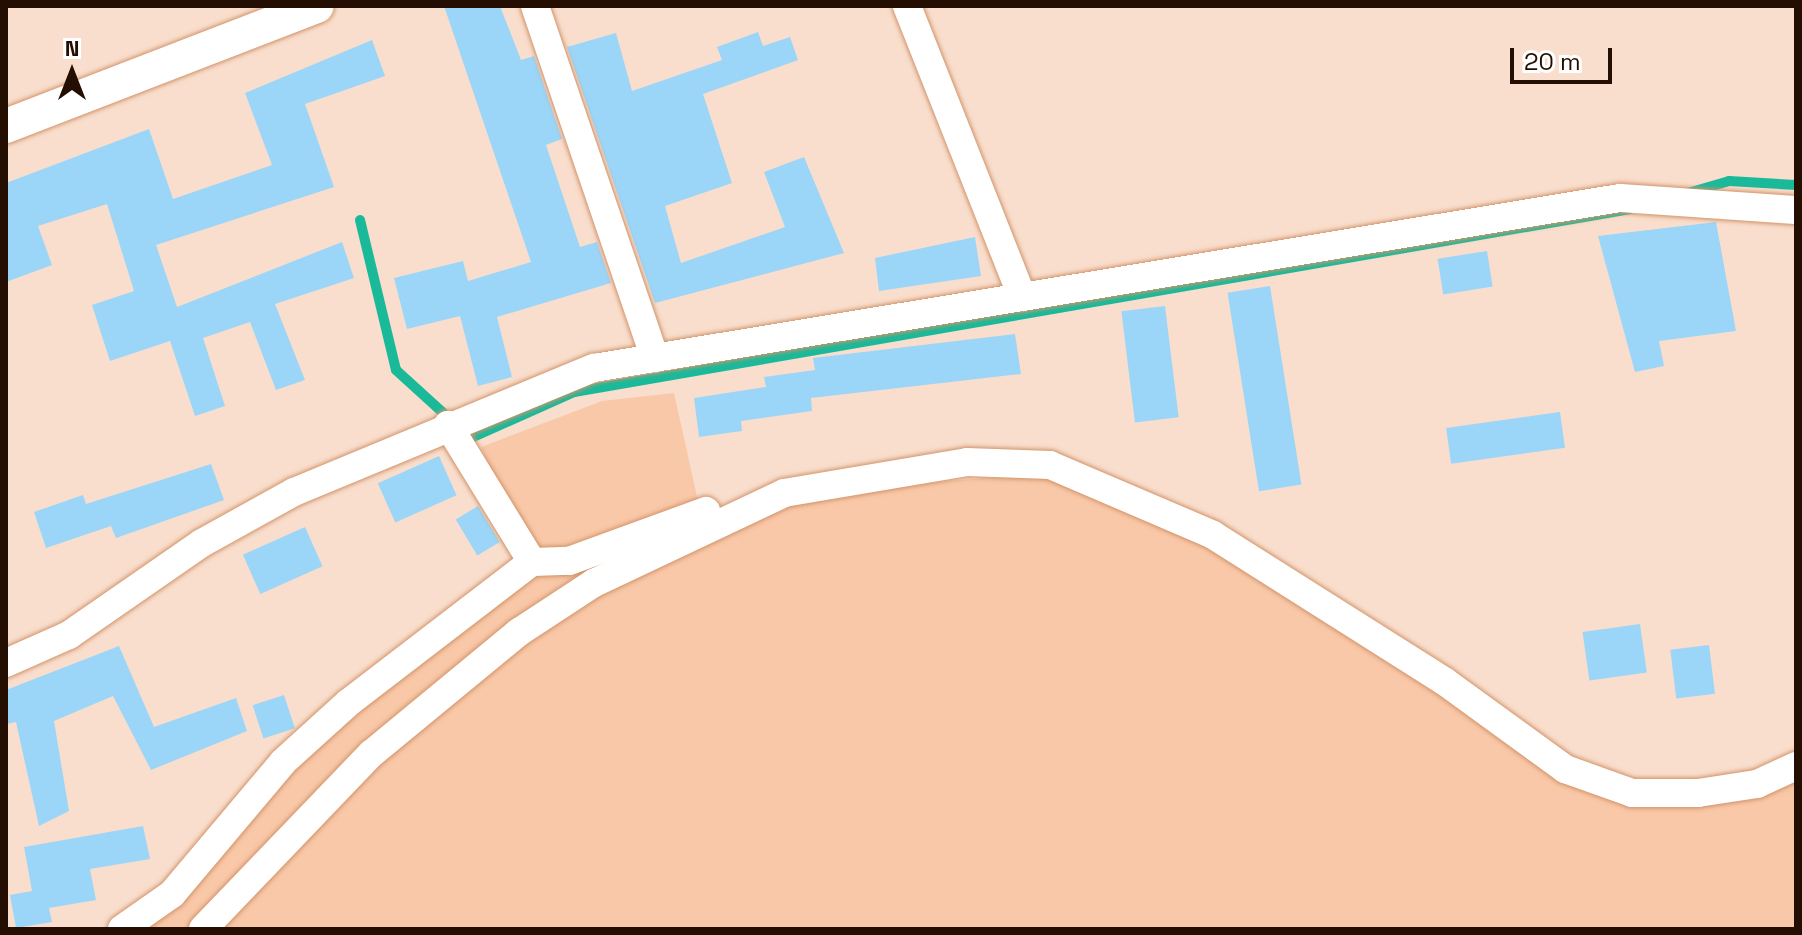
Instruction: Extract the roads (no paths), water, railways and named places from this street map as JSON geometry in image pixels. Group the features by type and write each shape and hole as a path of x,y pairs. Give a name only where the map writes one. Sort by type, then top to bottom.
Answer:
{"street":[{"path":"6,126 317,6"},
{"path":"535,6 655,358"},
{"path":"907,6 1022,297"},
{"path":"6,663 69,635 202,543 294,492 448,425 594,368 1620,198 1796,210"},
{"path":"448,425 532,562"},
{"path":"122,929 172,894 283,762 348,703 532,562 569,561 691,514 784,493 967,462 1050,465 1213,535 1444,681 1565,769 1632,793 1698,793 1757,784 1796,766"},
{"path":"203,929 371,754 519,632 687,534 784,493"}],"waterway":[{"path":"1688,193 1729,181 1796,185"},
{"path":"463,431 471,438 574,392 1630,209"},
{"path":"360,220 396,370 451,420"}]}
